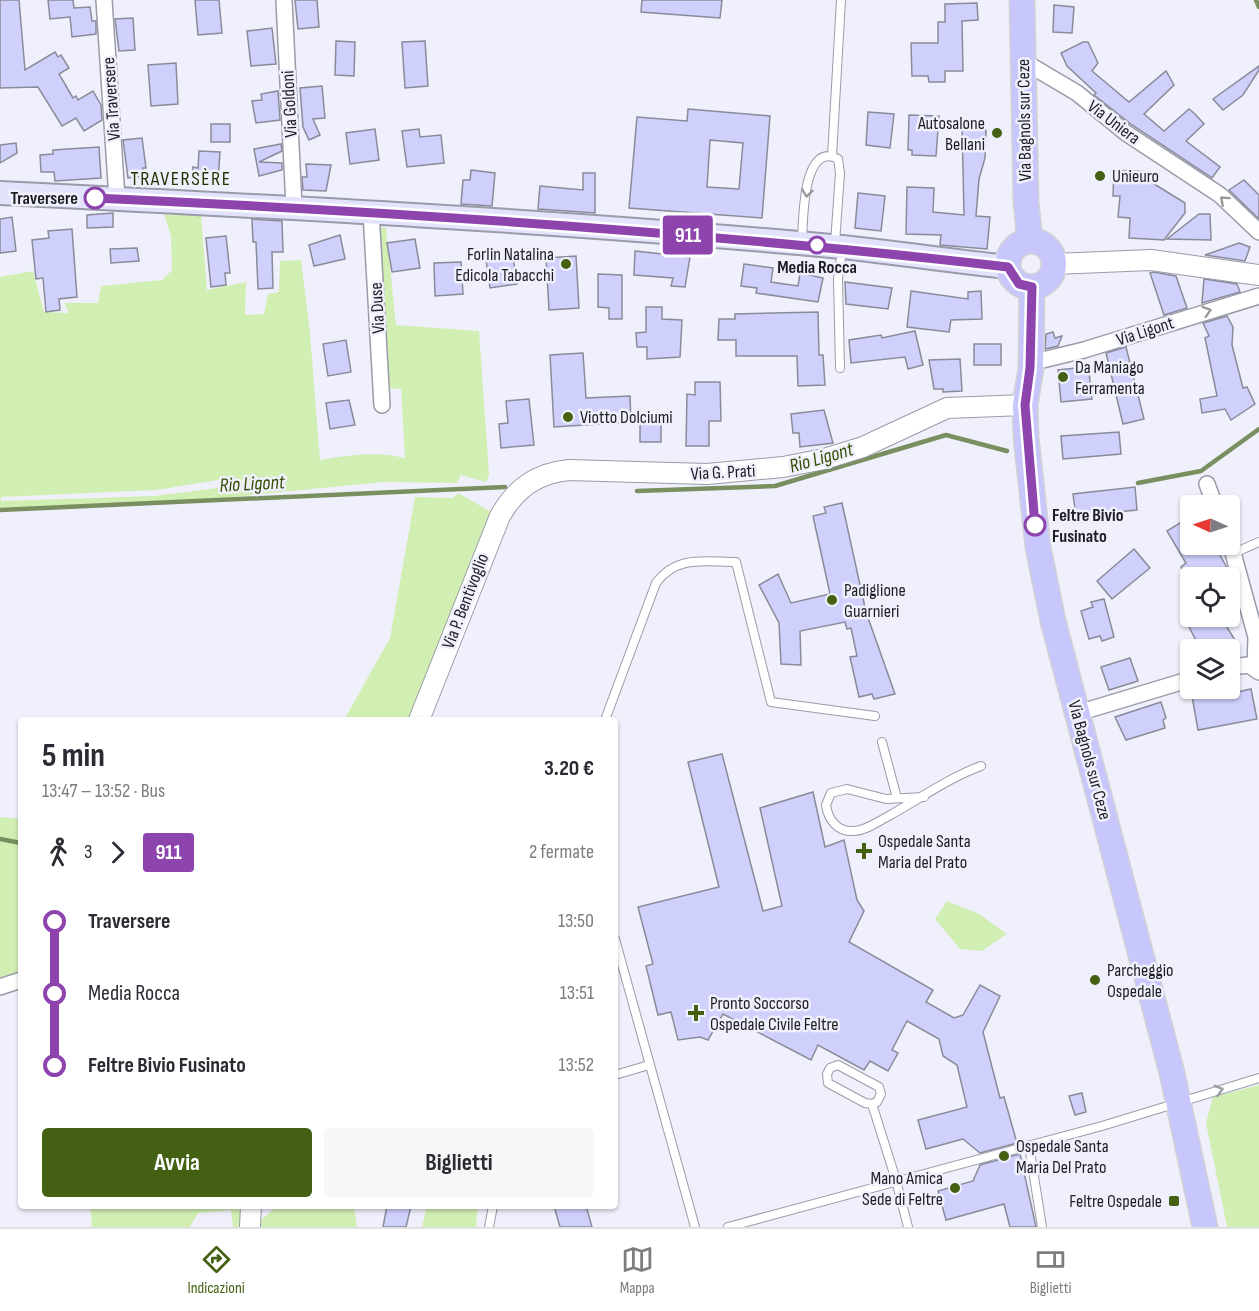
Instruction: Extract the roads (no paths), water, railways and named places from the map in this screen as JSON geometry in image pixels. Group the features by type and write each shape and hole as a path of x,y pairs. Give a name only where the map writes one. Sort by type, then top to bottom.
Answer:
{"main road":[{"name":"Via Bagnols sur Ceze","path":"1022,0 1030,240"},
{"path":"0,193 371,212 838,247 1008,267"},
{"path":"1030,240 1044,244 1050,250 1054,264 1053,271 1045,282 1032,287 1019,284 1008,267 1011,252 1022,242 1030,240"},
{"name":"Via Bagnols sur Ceze","path":"1032,287 1030,363 1025,405 1030,482 1038,547 1053,621 1179,1103 1205,1227"}],"street":[{"name":"Via Traversere","path":"104,0 117,199"},
{"name":"Via Goldoni","path":"284,0 294,207"},
{"name":"Via Uniera","path":"1023,61 1077,93 1126,133 1220,195 1259,232"},
{"name":"Via Duse","path":"371,212 382,405"},
{"path":"1054,264 1151,260 1259,275"},
{"name":"Via Ligont","path":"1030,363 1084,350 1259,296"},
{"name":"Via G. Prati","path":"522,487 547,474 569,470 707,474 783,467 824,459 863,447 947,408 1025,405"},
{"path":"1207,484 1211,495"},
{"name":"Via P. Bentivoglio","path":"420,717 491,535 506,506 522,487"},
{"path":"1234,555 1256,637 1257,670"},
{"path":"1240,666 1249,665 1257,670"},
{"path":"1078,713 1180,682"},
{"path":"0,987 18,981"},
{"path":"250,1227 251,1209"}],"lane":[{"path":"832,156 841,0"},
{"path":"802,244 807,188 812,166 819,158 832,156 838,159 840,173 838,247 840,368"},
{"path":"1240,546 1259,542"},
{"path":"606,717 656,583 666,570 677,564 692,562 736,562 771,702 875,716"},
{"path":"882,742 897,798"},
{"path":"924,797 880,798 854,790 841,789 828,798 827,813 839,827 856,831 924,797 981,766"},
{"path":"618,958 695,1227"},
{"path":"618,1074 649,1065"},
{"path":"872,1104 877,1102 881,1094 879,1088 838,1065 830,1068 827,1074 828,1083 872,1104 908,1227"},
{"path":"728,1227 1101,1126 1259,1078"},
{"path":"1029,1145 1042,1227"},
{"path":"489,1227 492,1209"}],"waterway":[{"path":"1256,0 1259,7"},
{"name":"Rio Ligont","path":"1138,483 1201,471 1259,429"},
{"name":"Rio Ligont","path":"637,491 775,486 946,435 1007,451"},
{"name":"Rio Ligont","path":"0,510 505,487"},
{"path":"0,839 18,842"}],"place":[{"name":"Autosalone Bellani","path":"997,133"},
{"name":"Unieuro","path":"1100,176"},
{"name":"Traversere","path":"95,198"},
{"name":"Media Rocca","path":"817,245"},
{"name":"Forlin Natalina Edicola Tabacchi","path":"566,264"},
{"name":"Da Maniago Ferramenta","path":"1063,377"},
{"name":"Viotto Dolciumi","path":"568,417"},
{"name":"Feltre Bivio Fusinato","path":"1035,525"},
{"name":"Padiglione Guarnieri","path":"832,600"},
{"name":"Ospedale Santa Maria del Prato","path":"864,851"},
{"name":"Parcheggio Ospedale","path":"1095,980"},
{"name":"Pronto Soccorso Ospedale Civile Feltre","path":"696,1013"},
{"name":"Ospedale Santa Maria Del Prato","path":"1004,1156"},
{"name":"Mano Amica Sede di Feltre","path":"955,1188"},
{"name":"Feltre Ospedale","path":"1174,1201"}],"district":[{"name":"TRAVERSÈRE","path":"181,178"}]}
